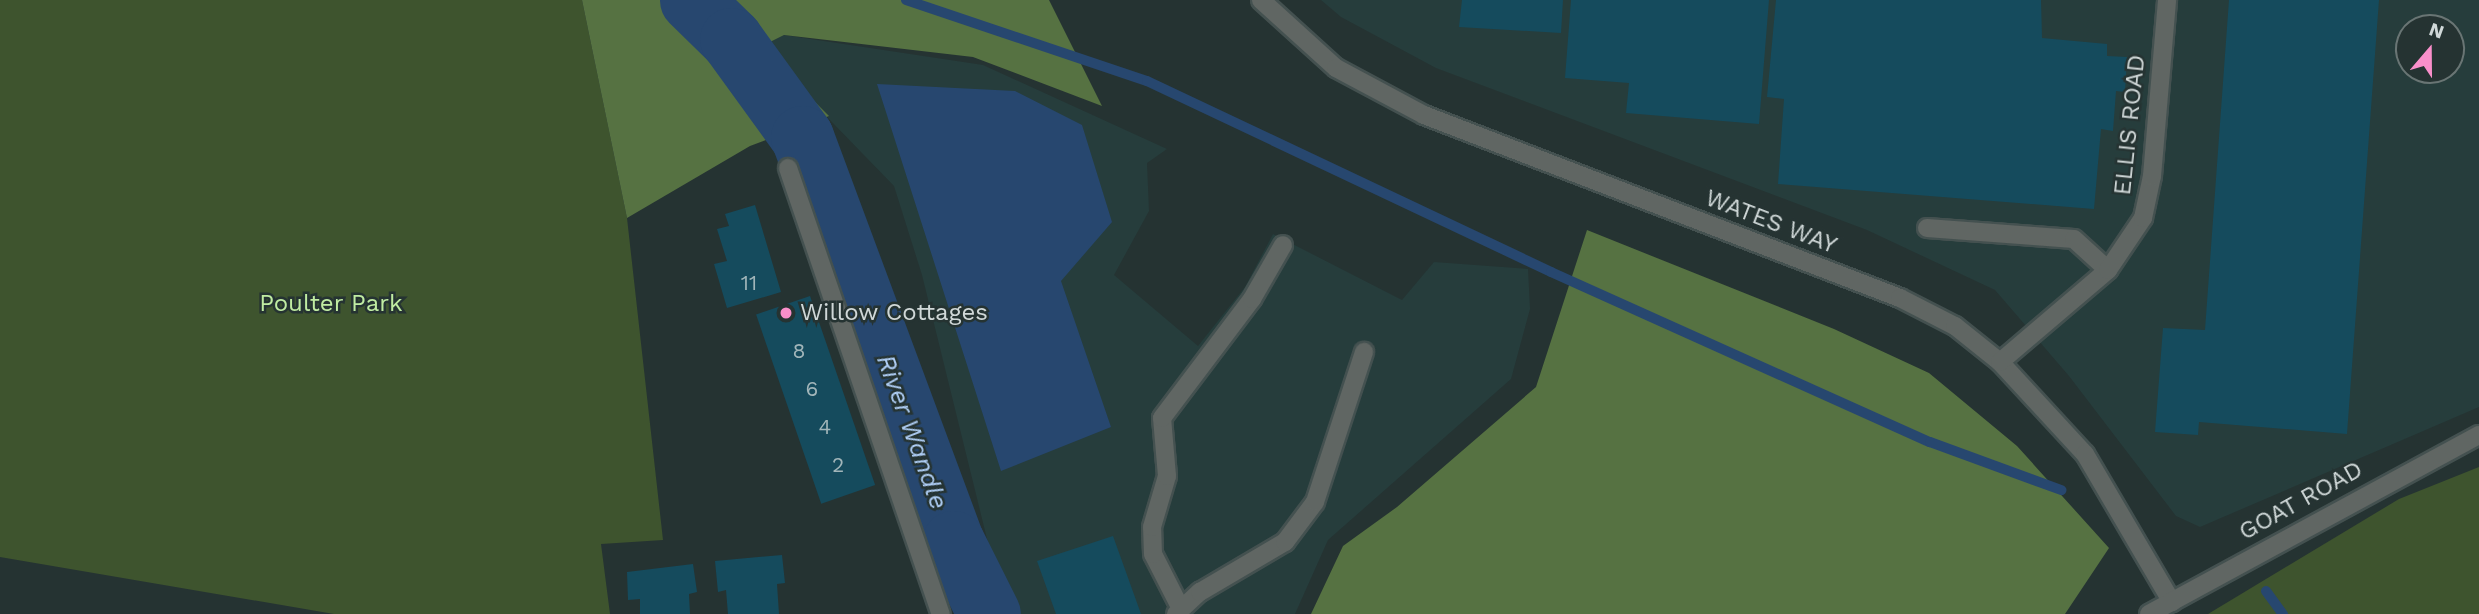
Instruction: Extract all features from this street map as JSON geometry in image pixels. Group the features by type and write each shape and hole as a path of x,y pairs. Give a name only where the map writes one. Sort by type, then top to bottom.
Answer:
{"street":[{"name":"WATES WAY","path":"1262,0 1336,68 1424,115 1900,298 1955,326 2000,362 2085,454 2172,602"},
{"name":"ELLIS ROAD","path":"2000,362 2108,270 2134,236 2148,200 2167,0"},
{"path":"788,168 941,614"},
{"path":"1927,228 2074,239 2108,270"},
{"path":"1283,245 1252,299 1162,418 1167,476 1152,527 1153,554 1178,611 1284,542 1315,502 1364,352"},
{"name":"GOAT ROAD","path":"2149,614 2359,496 2479,435"}],"shaded area":[{"path":"1321,0 2479,0 2479,407 2200,527 2176,516 2069,376 1995,290 1867,230 1436,68 1341,17"},
{"path":"784,35 983,65 1167,149 1147,163 1149,211 1114,275 1198,346 1245,287 1273,234 1402,300 1434,262 1528,269 1530,309 1511,379 1328,540 1295,614 1018,614 989,547 922,275 894,186 759,47"}],"green space":[{"name":"Poulter Park","path":"0,0 582,0 627,218 663,540 601,544 610,614 334,614 0,557"},
{"path":"582,0 1049,0 1102,106 973,57 784,35 760,47 829,116 750,146 627,218"},
{"path":"1587,230 1834,329 1929,373 2017,446 2109,548 2065,614 1311,614 1343,546 1397,507 1536,387"},
{"path":"2479,467 2479,614 2208,614 2399,499"}],"water":[{"path":"877,84 1015,91 1082,125 1112,222 1061,281 1111,427 1001,471"}],"building":[{"path":"1462,0 1563,0 1561,33 1459,27"},
{"path":"1571,0 1769,0 1759,124 1626,113 1629,83 1565,78"},
{"path":"1776,0 2041,0 2042,38 2107,44 2107,56 2127,57 2125,92 2116,91 2113,131 2101,129 2094,209 1778,184 1784,99 1767,97"},
{"path":"2229,0 2379,0 2347,434 2199,422 2198,435 2155,432 2163,328 2205,330"},
{"path":"755,205 781,292 727,308 714,264 727,261 717,229 729,226 725,214"},
{"path":"810,296 875,485 821,504 756,315"},
{"path":"1113,536 1141,614 1056,614 1037,561"},
{"path":"782,555 785,583 777,584 779,614 728,614 726,590 718,592 715,561"},
{"path":"693,564 697,592 689,594 690,614 640,614 640,599 628,600 627,572"}],"waterway":[{"name":"River Wandle","path":"691,0 731,39 802,137 953,542 989,614"},
{"path":"906,0 1147,81 1551,272 1930,442 2061,490"},
{"path":"2266,591 2283,614"}],"place":[{"name":"Willow Cottages","path":"786,313"}]}
